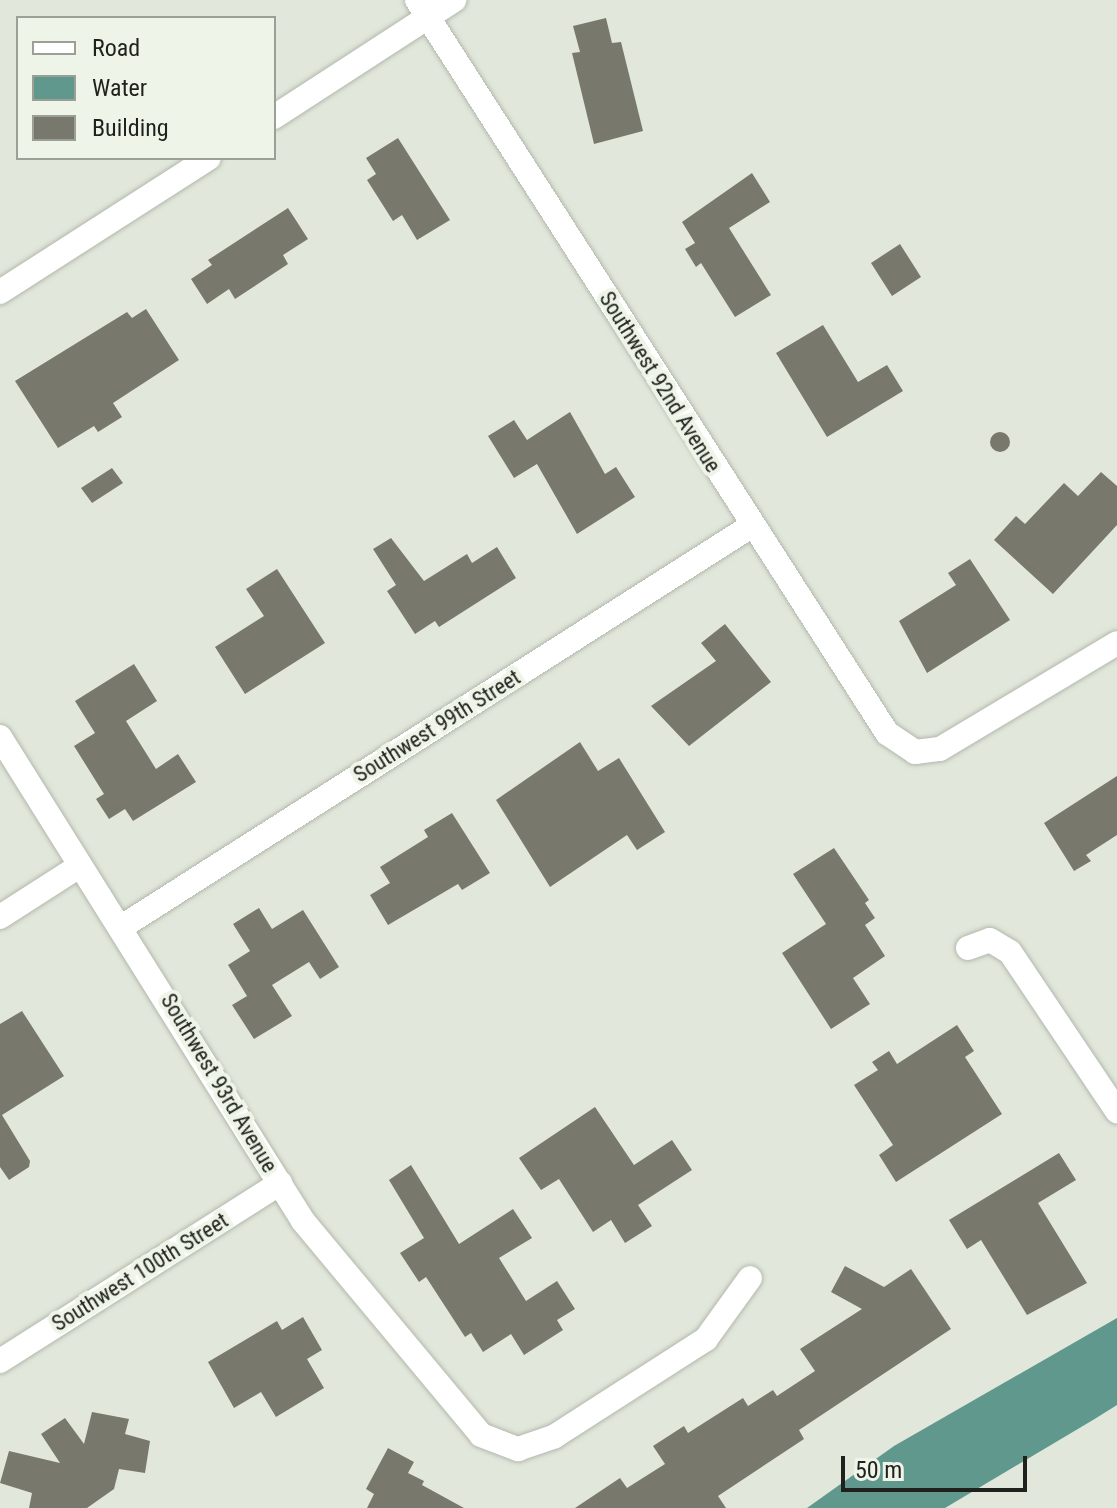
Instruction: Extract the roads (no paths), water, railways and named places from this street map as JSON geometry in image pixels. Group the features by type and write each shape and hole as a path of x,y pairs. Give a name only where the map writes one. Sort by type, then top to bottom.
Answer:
{"street":[{"path":"276,116 422,9 454,0"},
{"name":"Southwest 92nd Avenue","path":"422,9 874,715 902,746 915,752 940,749 980,729 1117,643"},
{"path":"0,292 206,160"},
{"name":"Southwest 99th Street","path":"123,926 751,526"},
{"name":"Southwest 93rd Avenue","path":"0,737 78,867 123,926 303,1221 459,1414 481,1435 507,1448 555,1436 706,1339 750,1278"},
{"path":"0,917 78,867"},
{"path":"968,948 990,940 1010,952 1117,1111"},
{"name":"Southwest 100th Street","path":"0,1361 280,1183"}],"water":[{"path":"1117,1318 1117,1405 1093,1420 945,1508 807,1508 894,1446"}]}
